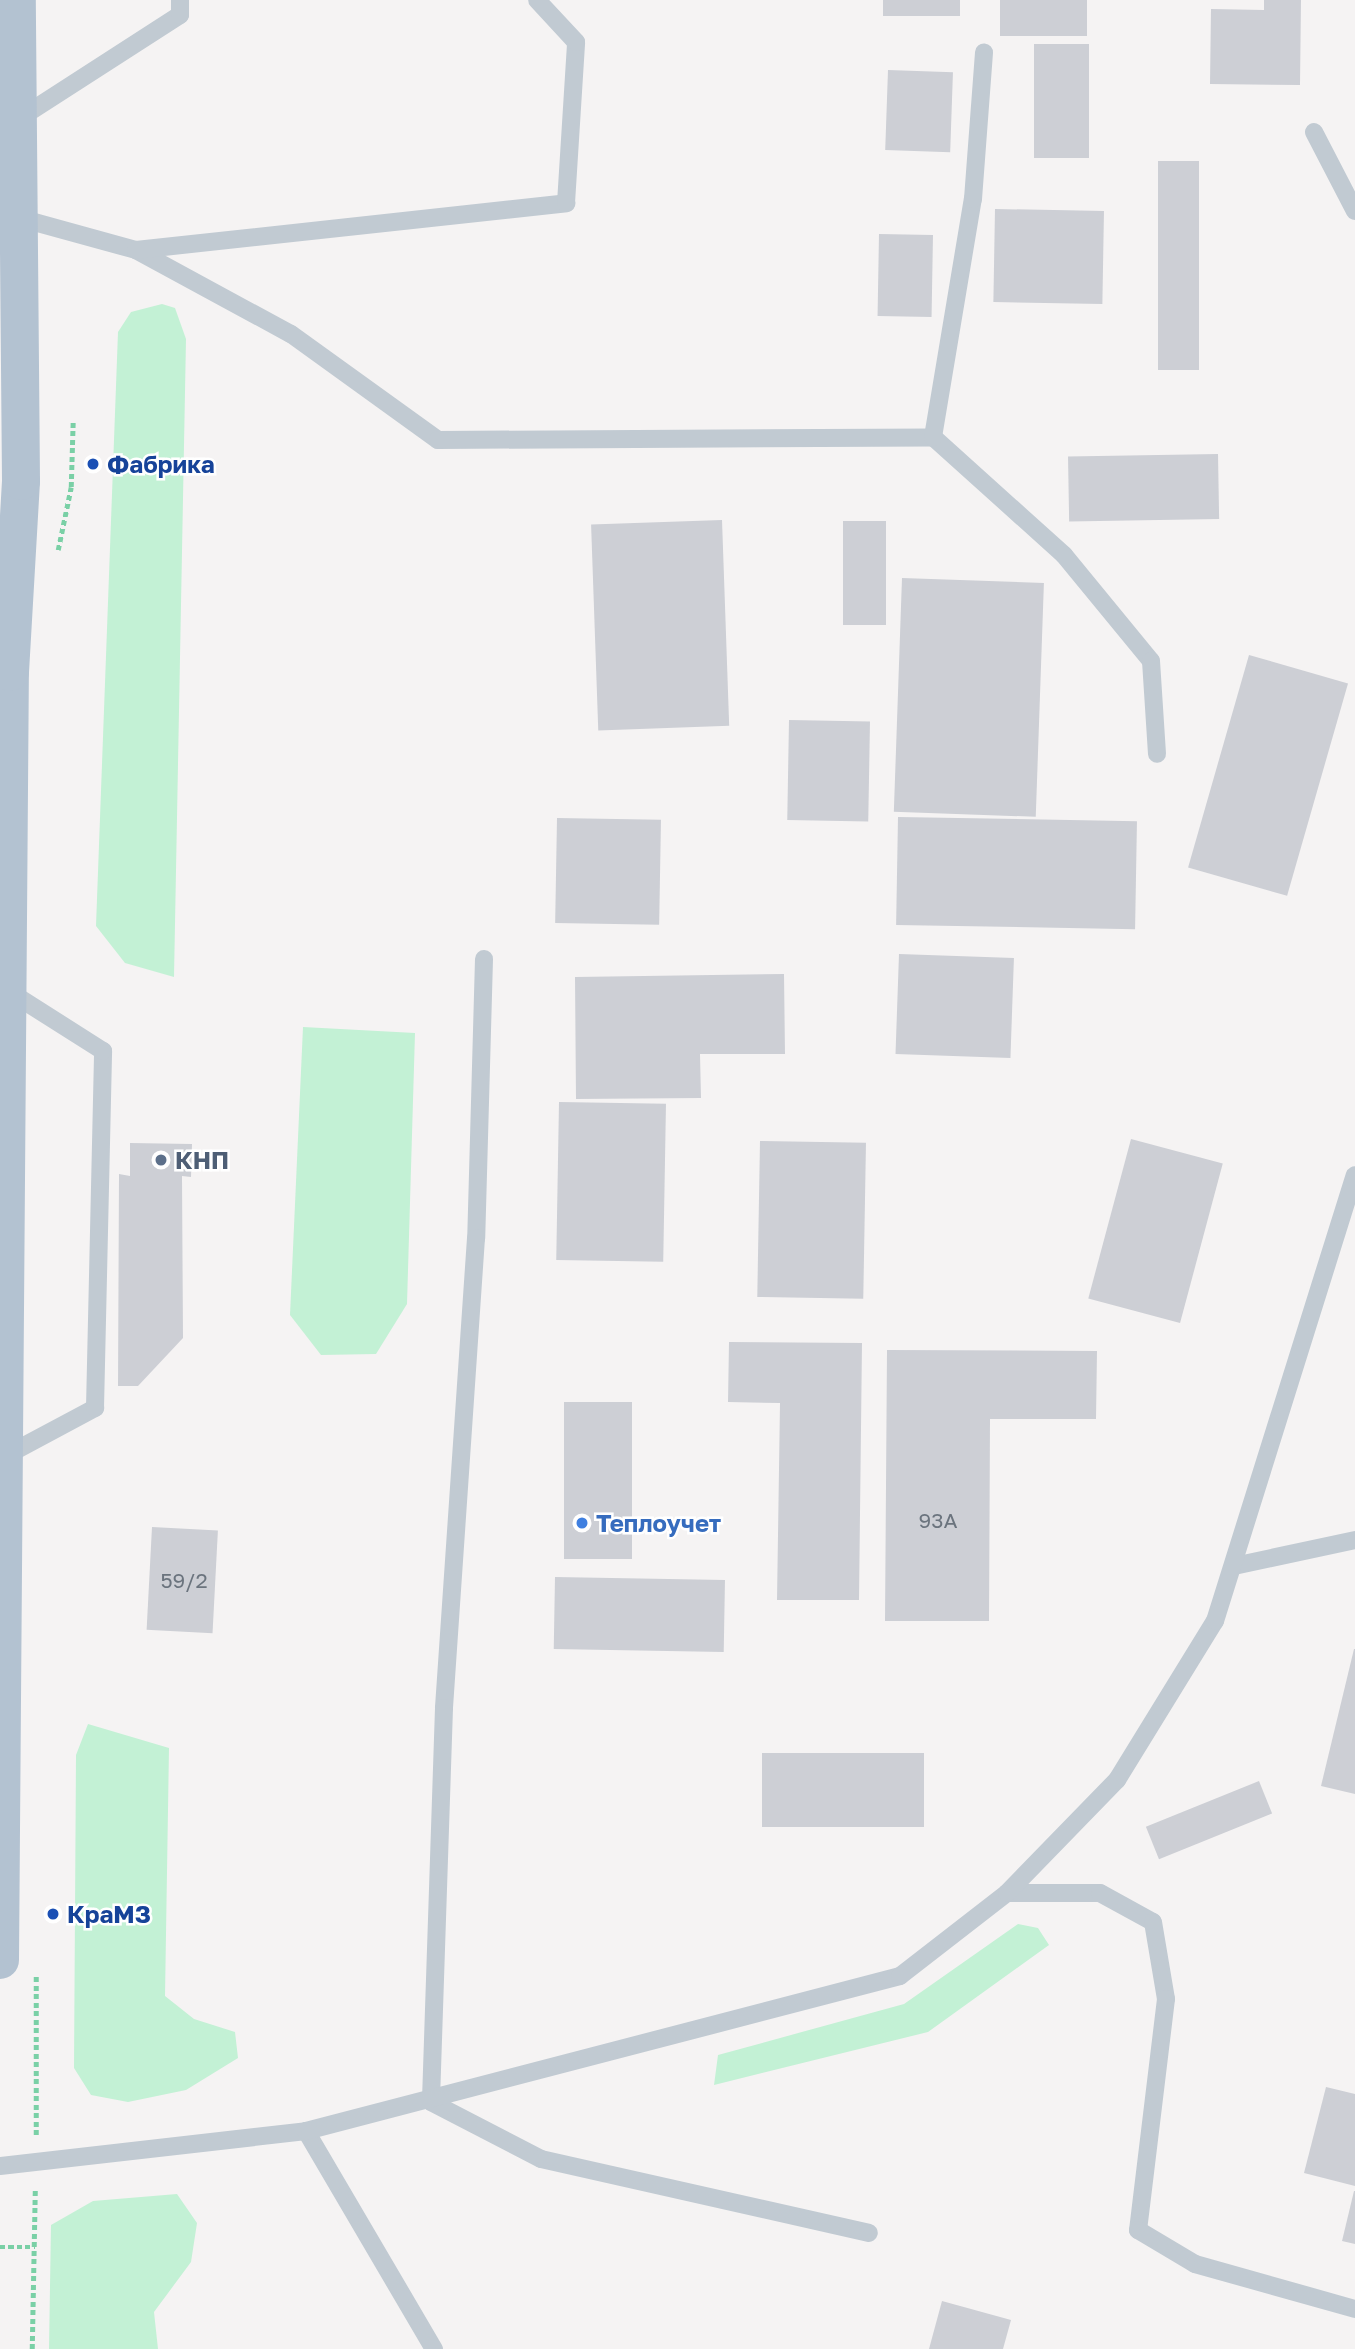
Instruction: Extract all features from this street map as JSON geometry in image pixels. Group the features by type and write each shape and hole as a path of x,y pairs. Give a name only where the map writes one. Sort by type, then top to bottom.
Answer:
{"main road":[{"path":"17,0 16,217 21,481 10,672 7,1455 18,1965"}],"lane":[{"path":"17,120 180,15 180,0"},
{"path":"136,250 566,202 576,42 537,0"},
{"path":"933,437 973,199 984,52"},
{"path":"1314,132 1355,212"},
{"path":"16,217 136,250 291,334 438,440 933,437 1064,555 1151,661 1157,754"},
{"path":"431,2102 443,1708 476,1238 484,959"},
{"path":"7,990 103,1051 95,1408 7,1455"},
{"path":"0,2166 306,2131 431,2102 900,1976 1007,1893 1117,1780 1215,1621 1355,1175"},
{"path":"1234,1566 1355,1540"},
{"path":"1007,1893 1100,1894 1153,1922 1166,1999 1138,2231 1195,2264 1355,2309"},
{"path":"431,2102 541,2159 869,2233"},
{"path":"306,2131 434,2349"}],"path":[{"path":"57,556 71,487 73,419"},
{"path":"18,1965 36,2163 32,2349"},
{"path":"0,2247 35,2248"}],"green space":[{"path":"162,304 175,308 186,339 174,977 125,963 96,926 118,332 131,312"},
{"path":"303,1027 415,1033 407,1304 376,1354 321,1355 290,1315"},
{"path":"88,1724 169,1748 165,1996 194,2019 235,2032 238,2058 186,2090 128,2102 91,2095 74,2068 76,1755"},
{"path":"1018,1924 1038,1928 1049,1945 928,2032 714,2085 718,2055 904,2004"},
{"path":"177,2194 197,2223 191,2262 154,2312 158,2349 49,2349 51,2225 93,2201"}],"building":[{"path":"883,0 960,0 960,16 883,16"},
{"path":"1000,0 1087,0 1087,36 1000,36"},
{"path":"1264,0 1301,0 1300,85 1210,84 1211,9 1264,10"},
{"path":"1034,44 1089,44 1089,158 1034,158"},
{"path":"888,70 953,72 950,152 885,150"},
{"path":"1158,161 1199,161 1199,370 1158,370"},
{"path":"995,209 1104,211 1102,304 993,302"},
{"path":"879,234 933,235 932,317 878,316"},
{"path":"1218,454 1219,519 1069,522 1068,457"},
{"path":"722,520 729,726 598,730 591,525"},
{"path":"843,521 886,521 886,625 843,625"},
{"path":"902,578 1044,583 1036,817 894,812"},
{"path":"1249,655 1348,683 1287,896 1188,867"},
{"path":"789,720 870,721 868,821 787,820"},
{"path":"898,817 1137,821 1135,929 896,925"},
{"path":"557,818 661,820 659,925 555,923"},
{"path":"899,954 1014,958 1010,1058 896,1054"},
{"path":"784,974 785,1054 700,1054 701,1098 576,1099 575,977"},
{"path":"559,1102 666,1104 663,1262 556,1260"},
{"path":"1131,1139 1223,1164 1180,1323 1088,1298"},
{"path":"760,1141 866,1143 863,1299 757,1297"},
{"path":"130,1143 192,1144 191,1177 182,1176 183,1338 138,1386 118,1386 119,1174 130,1176"},
{"path":"729,1342 862,1343 859,1600 777,1600 780,1403 728,1402"},
{"path":"887,1350 1097,1351 1096,1419 990,1419 989,1621 885,1621"},
{"path":"564,1402 632,1402 632,1559 564,1559"},
{"path":"152,1527 218,1530 213,1633 147,1630"},
{"path":"555,1577 725,1580 724,1652 554,1649"},
{"path":"1355,1649 1355,1794 1321,1786"},
{"path":"762,1753 924,1753 924,1827 762,1827"},
{"path":"1259,1781 1272,1813 1159,1859 1146,1827"},
{"path":"1326,2087 1355,2094 1355,2186 1304,2173"},
{"path":"1355,2191 1355,2244 1342,2241"},
{"path":"942,2301 1011,2320 1003,2349 929,2349"}],"place":[{"name":"Фабрика","path":"93,464"},
{"name":"КНП","path":"161,1160"},
{"name":"Теплоучет","path":"582,1523"},
{"name":"КраМЗ","path":"53,1914"}]}
